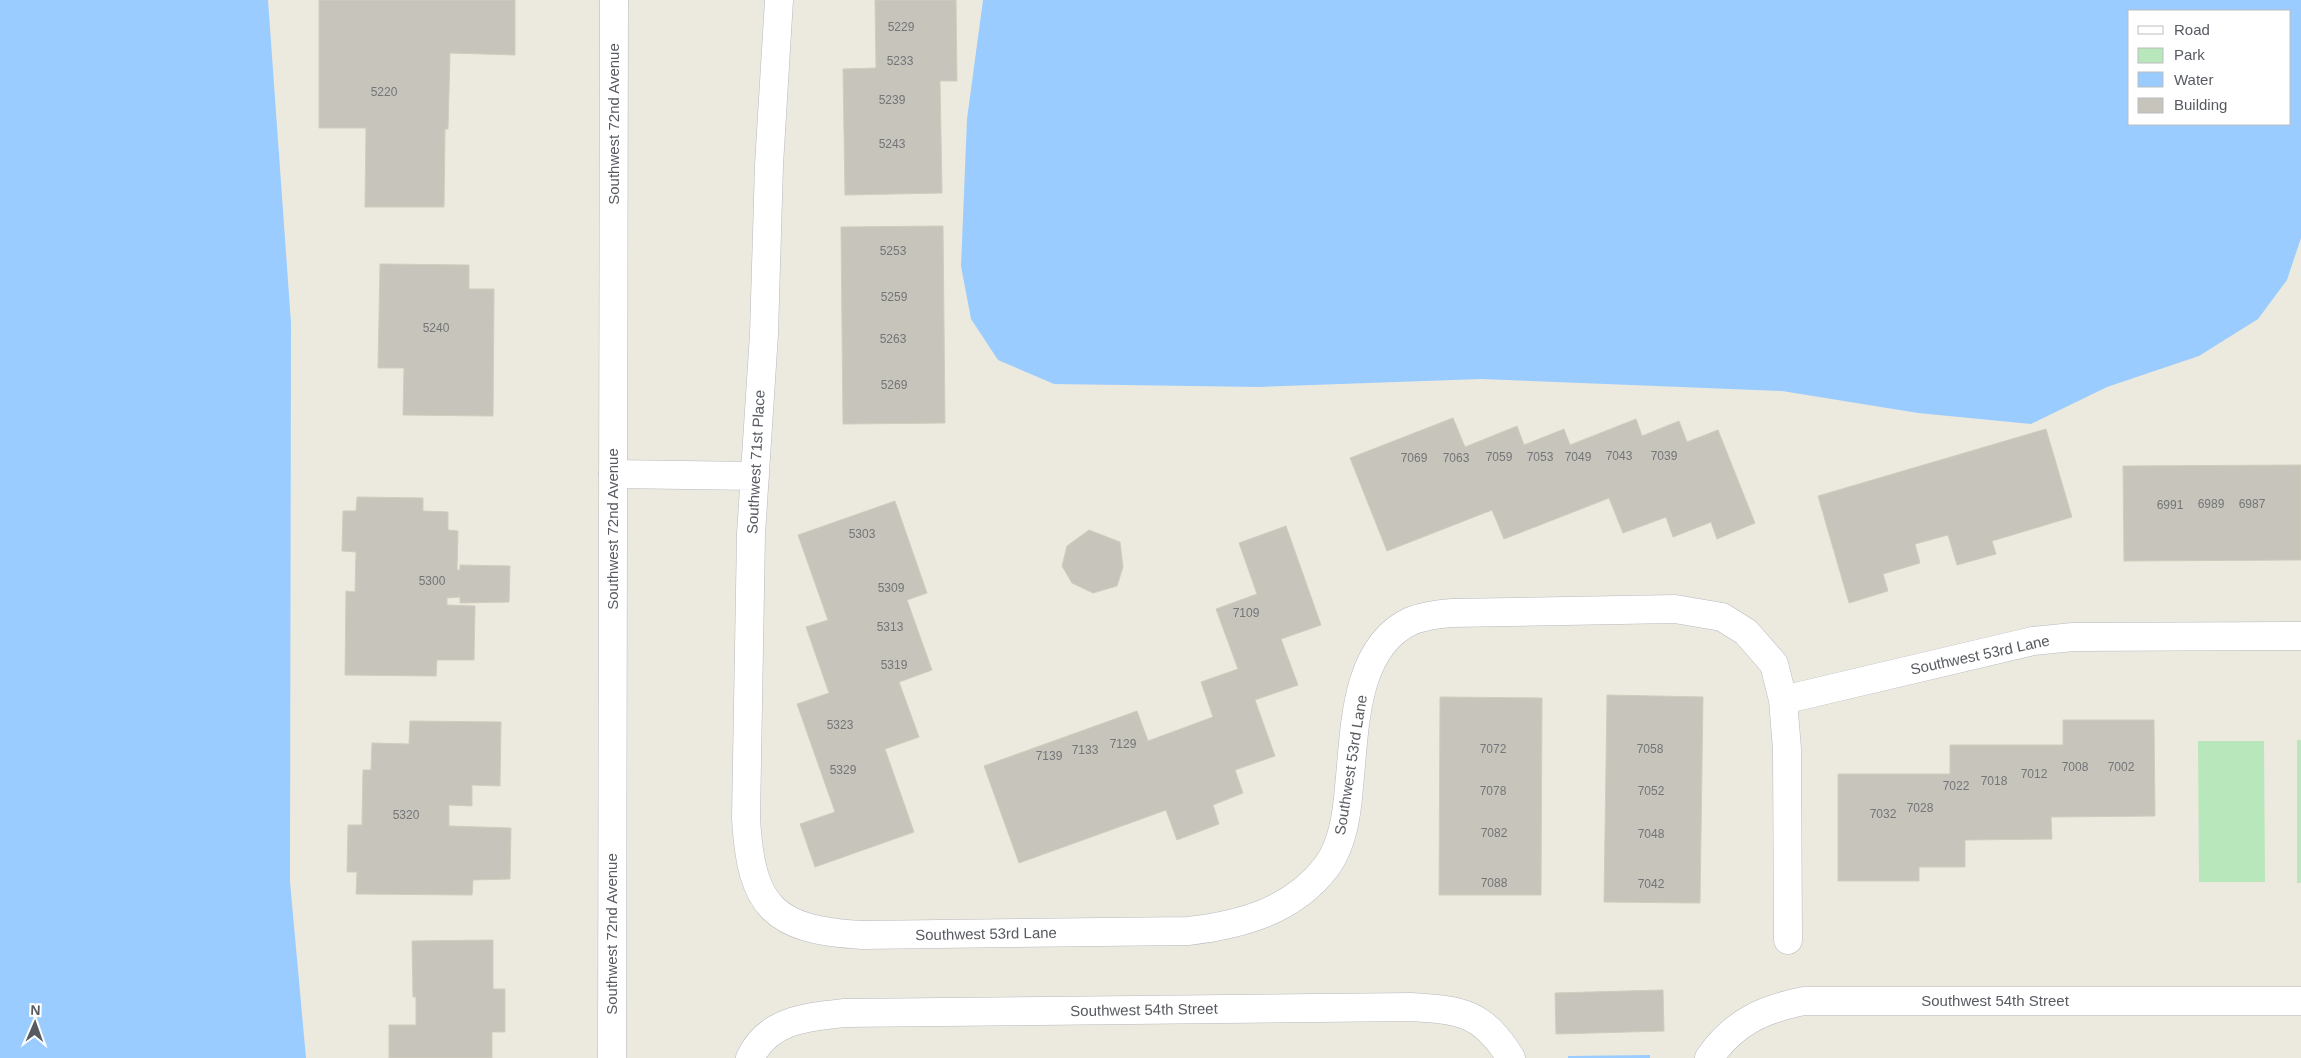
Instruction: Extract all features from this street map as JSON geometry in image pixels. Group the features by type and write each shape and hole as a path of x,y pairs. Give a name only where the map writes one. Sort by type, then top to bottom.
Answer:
{"street":[{"name":"Southwest 72nd Avenue","path":"612,1058 614,0"},
{"name":"Southwest 71st Place","path":"779,0 769,165 764,334 750,582 746,818 748,851 754,879 764,900 779,915"},
{"path":"613,474 755,476"},
{"name":"Southwest 53rd Lane","path":"779,915 802,927 832,933 862,935 1188,931 1224,927 1278,908 1308,887 1328,865 1340,839 1348,804 1361,697 1367,672 1378,649 1394,632 1412,621 1431,615 1452,613 1675,609 1722,617 1746,632 1774,664 1783,700 1786,749 1788,940"},
{"name":"Southwest 53rd Lane","path":"1783,700 2033,641 2073,637 2301,636"},
{"name":"Southwest 54th Street","path":"1709,1058 1720,1042 1740,1024 1781,1005 1804,1001 2301,1001"},
{"name":"Southwest 54th Street","path":"756,1048 776,1027 794,1019 844,1013 1411,1007 1442,1009 1468,1014 1486,1026 1511,1058"}],"green space":[{"path":"2297,740 2301,740 2301,883 2297,883"},
{"path":"2198,741 2264,741 2265,882 2199,882"}],"water":[{"path":"0,0 268,0 291,323 290,882 306,1058 0,1058"},
{"path":"983,0 2301,0 2301,238 2287,280 2258,319 2199,356 2107,387 2031,424 1918,413 1782,391 1481,379 1259,387 1054,384 998,360 971,319 961,266 967,119"},
{"path":"1650,1055 1650,1058 1568,1058 1568,1056"}],"building":[{"path":"319,0 515,0 515,55 450,53 448,129 445,129 444,207 365,207 366,128 319,128"},
{"path":"875,0 956,0 957,81 940,81 942,193 845,195 843,69 876,68"},
{"path":"943,226 945,423 843,424 841,227"},
{"path":"380,264 469,265 469,289 494,289 493,416 403,415 404,368 378,368"},
{"path":"1453,418 1465,447 1517,426 1524,445 1564,429 1570,445 1636,419 1642,436 1679,421 1687,442 1718,430 1755,523 1717,539 1711,522 1673,537 1666,517 1623,533 1609,498 1504,539 1492,510 1387,551 1350,458"},
{"path":"2046,429 2072,517 1992,541 1996,554 1957,565 1948,535 1915,544 1920,563 1883,574 1888,591 1849,603 1818,496"},
{"path":"2301,465 2301,560 2124,561 2123,466"},
{"path":"357,497 423,498 423,511 448,512 448,530 458,531 457,570 460,570 460,565 510,566 509,602 460,603 460,597 447,598 447,605 475,606 474,660 437,660 436,676 345,675 346,591 355,592 356,552 342,551 343,511 356,511"},
{"path":"895,501 927,593 907,600 932,670 899,682 919,737 885,749 914,832 815,867 800,824 835,812 797,704 829,693 806,627 828,620 798,535"},
{"path":"1286,526 1321,625 1281,639 1298,685 1255,700 1275,756 1235,770 1243,793 1213,805 1219,824 1177,840 1166,810 1019,863 984,766 1137,711 1148,741 1213,717 1201,682 1238,669 1216,609 1257,594 1239,543"},
{"path":"1089,530 1120,542 1123,567 1117,586 1093,593 1072,583 1062,566 1067,546"},
{"path":"1607,695 1703,697 1700,903 1604,902"},
{"path":"1440,697 1542,698 1541,895 1439,895"},
{"path":"2063,720 2154,720 2155,816 2051,817 2052,839 1965,840 1965,867 1919,867 1919,881 1838,881 1838,774 1950,774 1950,745 2063,745"},
{"path":"410,721 501,722 500,786 472,785 472,806 449,805 449,826 511,828 510,879 473,880 472,895 356,894 357,872 347,872 348,825 362,825 363,770 371,770 372,743 409,744"},
{"path":"493,940 493,989 505,989 505,1032 492,1032 492,1058 389,1058 389,1025 416,1025 416,997 413,997 412,941"},
{"path":"1663,990 1664,1031 1556,1034 1555,993"}]}
